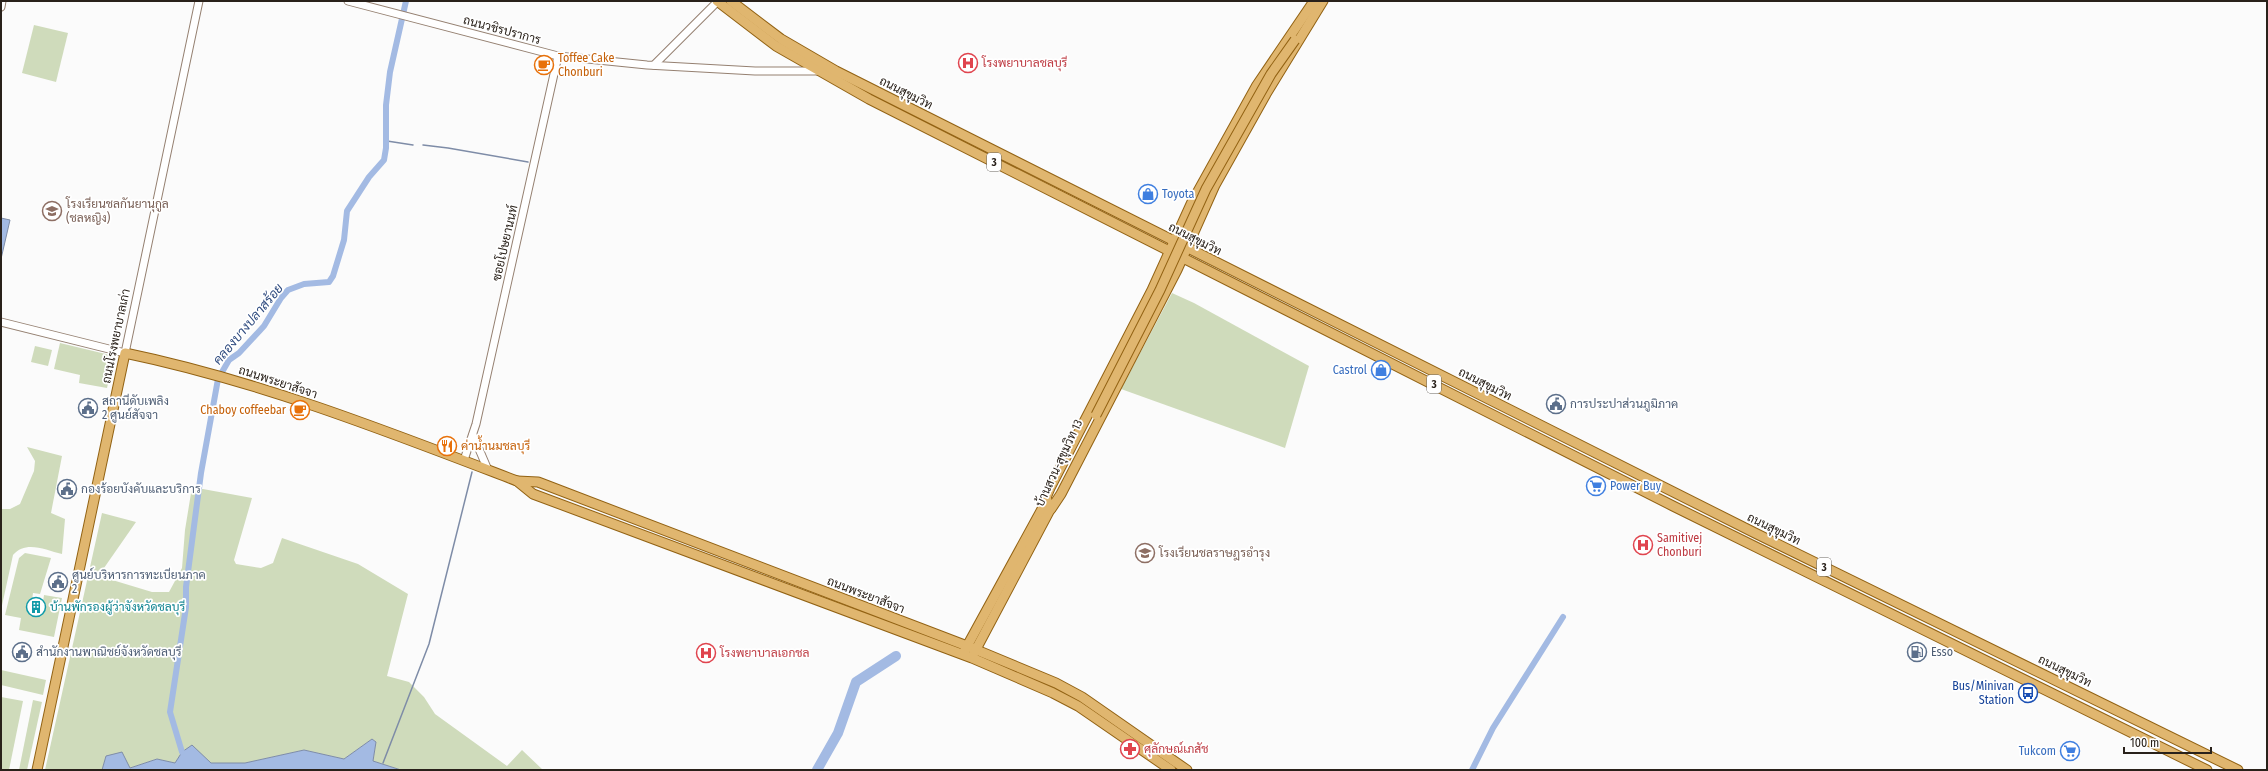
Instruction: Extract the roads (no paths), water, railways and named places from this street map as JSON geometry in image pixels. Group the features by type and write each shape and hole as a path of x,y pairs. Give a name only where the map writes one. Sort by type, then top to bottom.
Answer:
{"main road":[{"name":"ถนนสุขุมวิท","path":"718,1 763,37 818,71 1170,251 1962,649 2207,770"},
{"name":"ถนนสุขุมวิท","path":"731,1 781,39 836,71 1755,533 2238,770"},
{"path":"1295,40 1314,1"},
{"path":"1047,507 1050,488 1152,290 1201,187 1257,85 1314,1"},
{"path":"1295,40 1323,1"},
{"path":"1047,507 1061,494 1183,257 1211,193 1266,94 1323,1"},
{"name":"บ้านสวน-สุขุมวิท 13","path":"972,658 1054,490 1096,415 1160,290 1206,189 1271,74 1295,40"},
{"path":"1201,187 1211,193"},
{"name":"ถนนพระยาสัจจา","path":"125,353 214,374 277,393 464,460 517,481 534,494 972,658 1053,693 1078,706 1171,770"},
{"name":"ถนนโรงพยาบาลเก่า","path":"37,770 125,353"},
{"name":"ถนนพระยาสัจจา","path":"517,481 538,482 967,646 1056,683 1082,697 1187,770"},
{"path":"534,494 538,482"},
{"name":"บ้านสวน-สุขุมวิท 13","path":"962,655 1047,507"},
{"path":"686,552 694,542"},
{"path":"764,581 770,570"},
{"path":"853,614 857,604"},
{"path":"1962,649 1968,637"}],"street":[{"path":"1,7 2,1"},
{"name":"ถนนโรงพยาบาลเก่า","path":"125,353 199,1"},
{"name":"ถนนวชิรปราการ","path":"348,1 558,56 654,65 755,71 818,71"},
{"path":"654,65 718,1"},
{"name":"ซอยโปษยานนท์","path":"464,460 473,435 558,56"},
{"name":"ถนนพระยาสัจจา","path":"1,322 125,353"},
{"path":"473,435 488,470"}],"water":[{"path":"1,218 10,220 1,259"},
{"path":"372,739 376,742 373,761 401,770 102,770 106,756 122,752 130,768 157,759 175,763 182,752 192,745 211,763 245,763 304,750 344,759"}],"waterway":[{"name":"คลองบางปลาสร้อย","path":"182,752 170,712 186,607 186,587 201,473 218,379 229,360 239,353 264,326 281,298 288,290 304,284 329,282 333,276 344,240 347,211 369,177 384,160 386,148 386,105 390,72 406,1"},
{"path":"387,141 413,145"},
{"path":"423,145 528,162"},
{"path":"383,763 429,644 472,472"},
{"path":"1472,770 1493,728 1563,617"},
{"path":"817,770 838,733 856,682 896,656"}],"place":[{"name":"โรงพยาบาลชลบุรี","path":"968,63"},
{"name":"Toffee Cake Chonburi","path":"544,65"},
{"name":"Toyota","path":"1148,194"},
{"name":"โรงเรียนชลกันยานุกูล (ชลหญิง)","path":"52,211"},
{"name":"Castrol","path":"1381,370"},
{"name":"การประปาส่วนภูมิภาค","path":"1556,404"},
{"name":"สถานีดับเพลิง 2 ศูนย์สัจจา","path":"88,408"},
{"name":"Chaboy coffeebar","path":"300,410"},
{"name":"ค่าน้ำนมชลบุรี","path":"447,446"},
{"name":"Power Buy","path":"1596,486"},
{"name":"กองร้อยบังคับและบริการ","path":"67,489"},
{"name":"Samitivej Chonburi","path":"1643,545"},
{"name":"โรงเรียนชลราษฎรอำรุง","path":"1145,553"},
{"name":"ศูนย์บริหารการทะเบียนภาค 2","path":"58,582"},
{"name":"บ้านพักรองผู้ว่าจังหวัดชลบุรี","path":"36,607"},
{"name":"สำนักงานพาณิชย์จังหวัดชลบุรี","path":"22,652"},
{"name":"Esso","path":"1917,652"},
{"name":"โรงพยาบาลเอกชล","path":"706,653"},
{"name":"Bus/Minivan Station","path":"2028,693"},
{"name":"ศุลักษณ์เภสัช","path":"1130,749"},
{"name":"Tukcom","path":"2070,751"}]}
